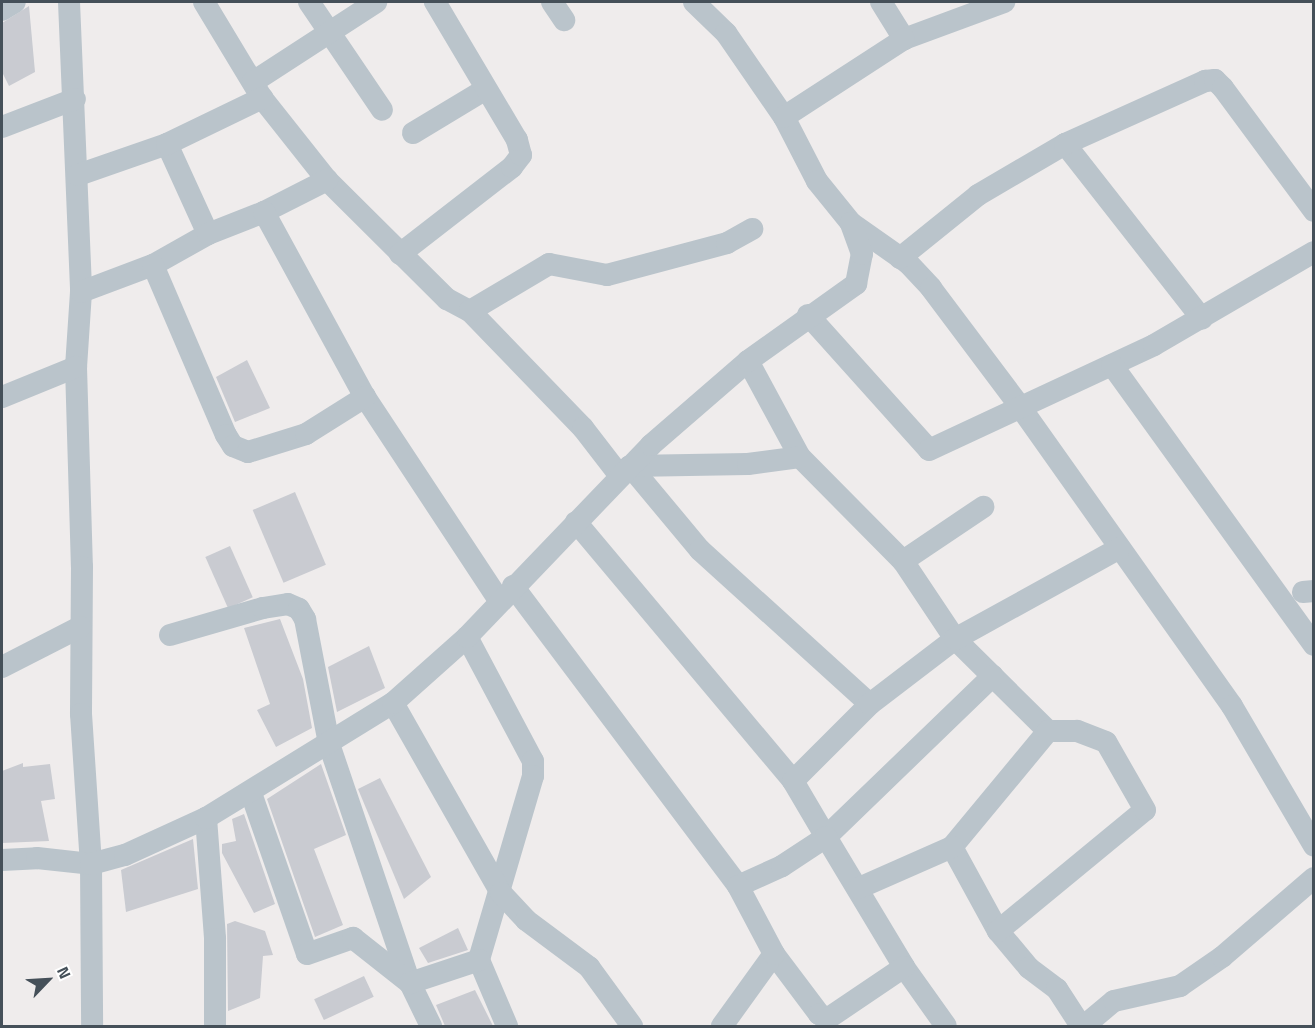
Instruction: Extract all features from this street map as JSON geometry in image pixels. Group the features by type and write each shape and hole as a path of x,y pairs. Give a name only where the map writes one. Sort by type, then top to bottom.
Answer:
{"street":[{"path":"2,10 15,2"},
{"path":"69,2 75,99 81,292 76,367 82,567 80,627 84,817 91,864 92,1026"},
{"path":"204,2 258,90 327,180 447,298 470,311 700,550 870,704"},
{"path":"309,2 329,35 382,110"},
{"path":"78,175 167,144 258,90 376,2"},
{"path":"400,254 512,167 521,155 486,89 435,2"},
{"path":"881,2 904,39"},
{"path":"784,117 904,39 1004,2"},
{"path":"699,3 726,33 784,117 817,181 851,223 900,258 931,288 1021,408 1232,706 1314,846"},
{"path":"900,258 978,195 1065,144 1215,80 1314,212"},
{"path":"413,133 486,89"},
{"path":"2,128 75,99"},
{"path":"167,144 208,234"},
{"path":"1065,144 1202,318"},
{"path":"81,292 153,265 208,234 264,212 327,180"},
{"path":"264,212 365,397 506,593 738,886 774,954 819,1014 827,1019 904,967"},
{"path":"2,860 37,858 91,864 125,855 206,819 393,703 467,637 506,593 625,471 748,361 808,315 856,284 862,270 862,254 851,223"},
{"path":"470,311 549,264 607,275 727,243 752,229"},
{"path":"808,315 929,450 1112,365 1202,318 1314,252"},
{"path":"153,265 233,446 248,452 306,434 365,397"},
{"path":"748,361 800,457 903,561 955,639 1048,731 1077,731 1106,742 1145,810 998,932"},
{"path":"1112,365 1314,645"},
{"path":"2,397 76,367"},
{"path":"625,471 748,464 800,457"},
{"path":"903,561 983,507"},
{"path":"576,522 793,781 859,888 904,967 946,1026"},
{"path":"793,781 870,704 955,639 1120,548"},
{"path":"170,635 263,608 288,603 299,609 329,744 410,983 431,1026"},
{"path":"2,667 80,627"},
{"path":"467,637 533,761 501,893 479,960 507,1026"},
{"path":"738,886 782,866 826,837 993,676"},
{"path":"393,703 501,893 526,920 589,967 632,1026"},
{"path":"859,888 952,847 1048,731"},
{"path":"251,793 307,954 340,939 353,939 410,983"},
{"path":"206,819 215,939 215,1026"},
{"path":"952,847 998,932 1029,968 1057,989 1082,1026 1114,1001 1180,986 1222,957 1314,878"},
{"path":"722,1026 774,954"},
{"path":"410,983 479,960"}],"building":[{"path":"29,6 35,72 9,86 2,72 2,23"},
{"path":"247,360 270,408 235,422 216,377"},
{"path":"295,492 326,565 284,583 253,510"},
{"path":"230,546 253,597 228,608 205,557"},
{"path":"280,619 303,679 312,728 276,747 257,710 270,704 244,628"},
{"path":"369,646 385,688 337,712 328,667"},
{"path":"23,763 23,767 50,764 55,799 41,801 49,841 2,843 2,771"},
{"path":"321,764 346,835 314,849 343,925 315,937 267,799"},
{"path":"380,778 431,877 404,899 358,789"},
{"path":"244,814 275,904 254,913 222,853 222,844 236,841 232,819"},
{"path":"193,839 198,889 126,912 121,870"},
{"path":"235,921 265,931 273,955 263,956 260,998 228,1011 227,924"},
{"path":"458,928 468,950 428,963 419,948"},
{"path":"364,976 374,997 324,1020 314,999"},
{"path":"475,990 493,1026 445,1026 436,1005"}]}
